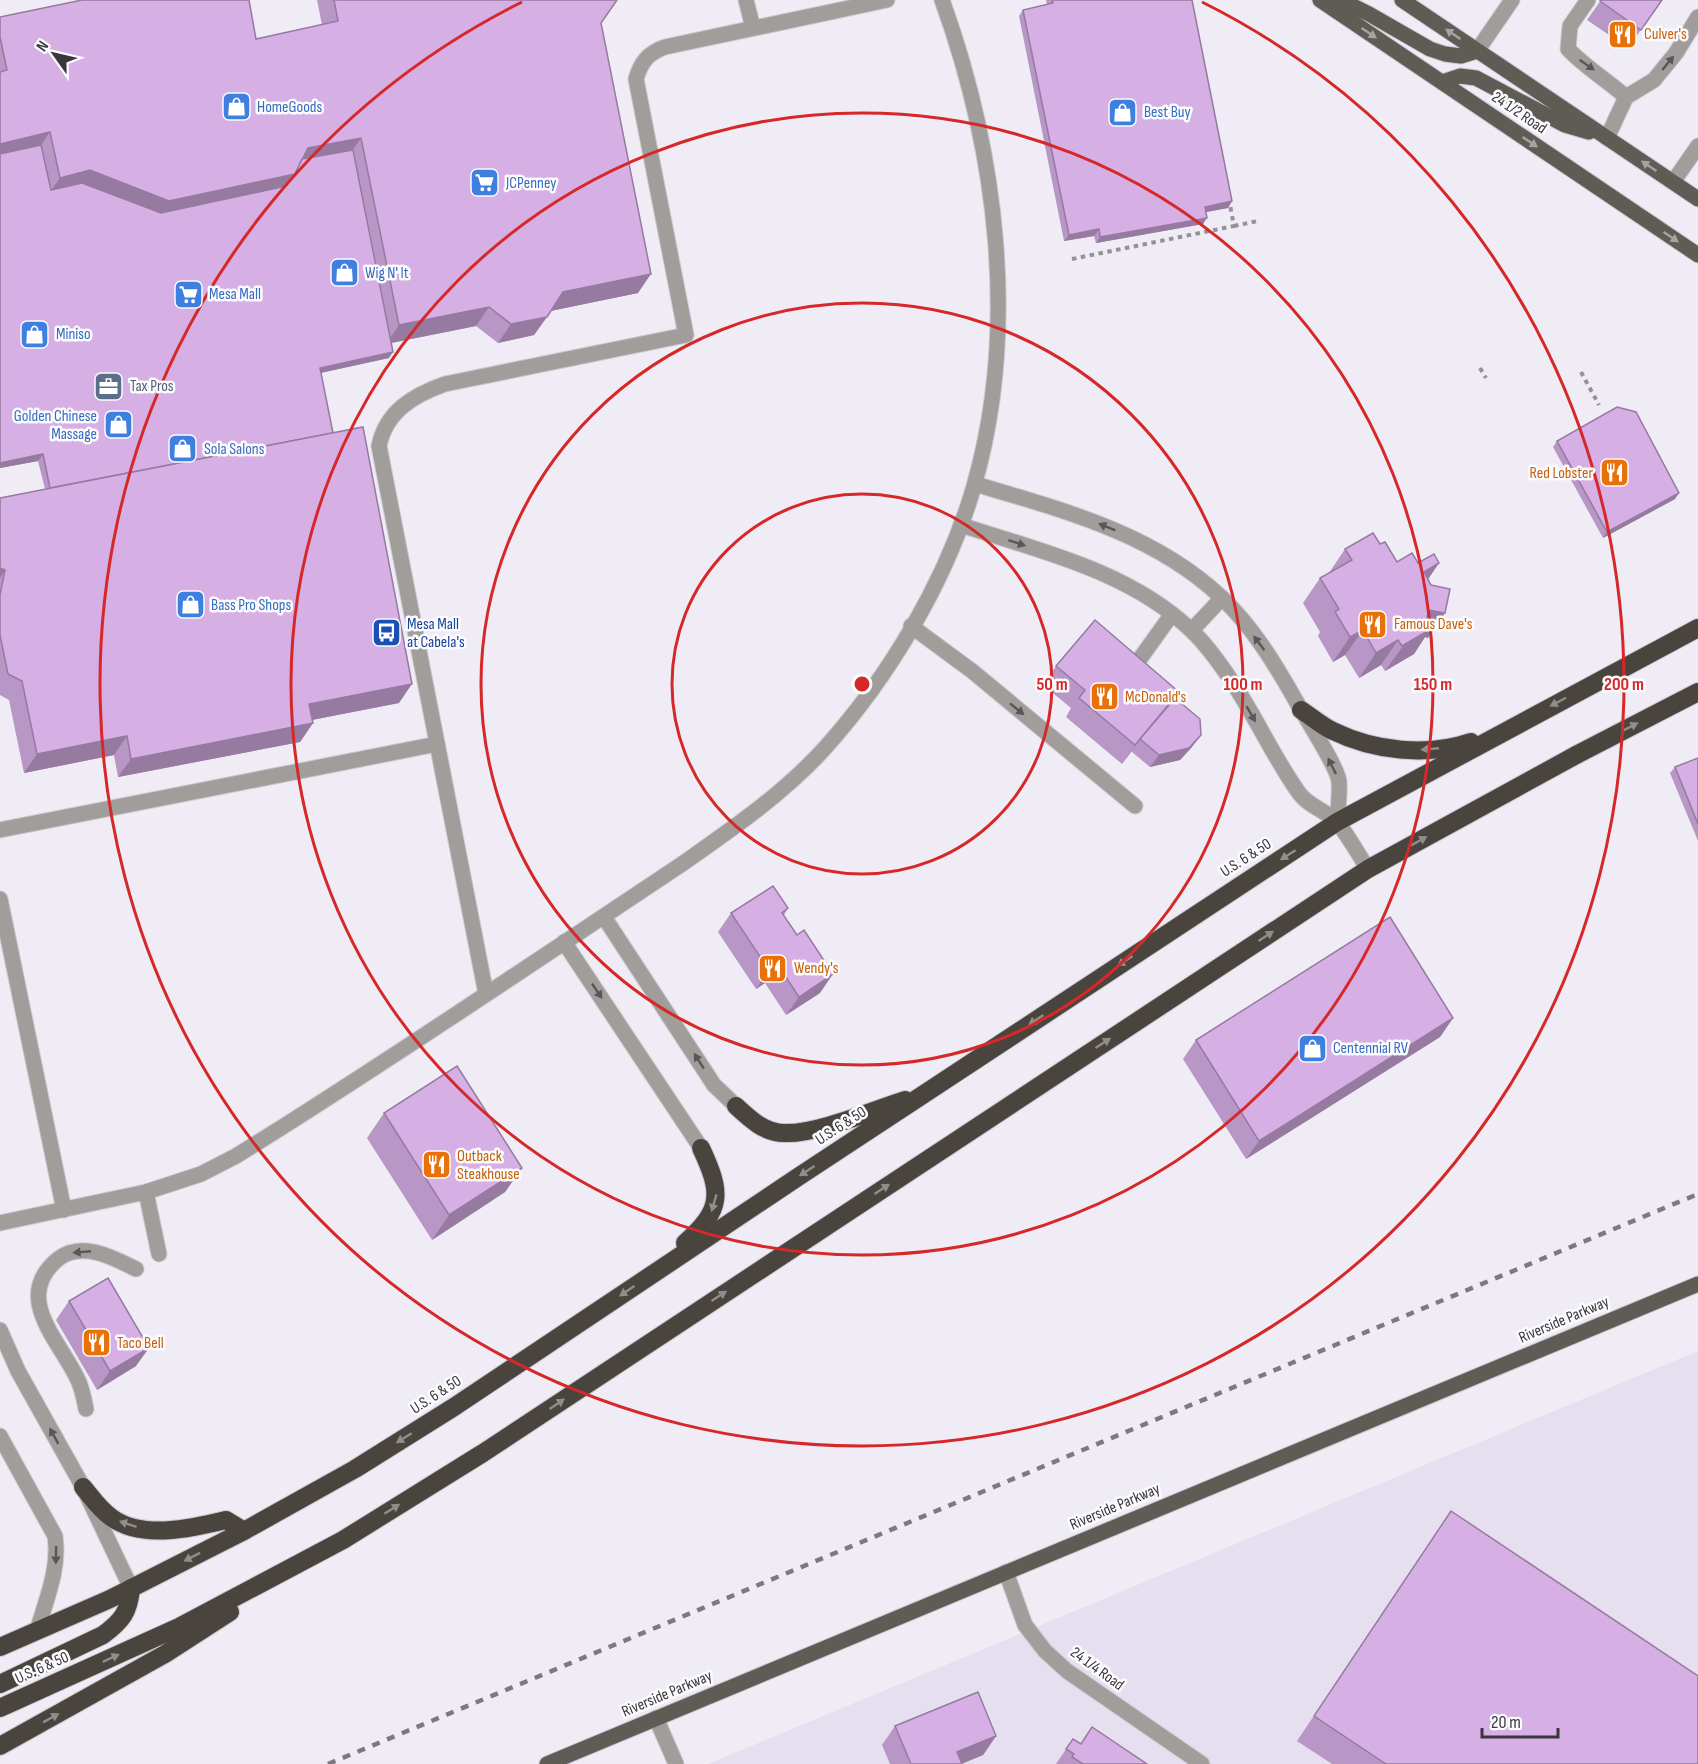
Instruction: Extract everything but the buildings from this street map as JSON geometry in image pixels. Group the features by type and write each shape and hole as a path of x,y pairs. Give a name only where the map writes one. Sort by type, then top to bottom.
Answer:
{"highway":[{"name":"U.S. 6 & 50","path":"0,1647 131,1588 244,1531 355,1469 454,1407 653,1273 1337,822 1698,628"},
{"name":"U.S. 6 & 50","path":"0,1708 179,1627 343,1540 483,1453 1368,869 1578,754 1698,693"},
{"path":"1301,710 1331,730 1356,741 1384,748 1418,750 1458,747 1506,730"},
{"path":"736,1106 761,1126 782,1134 825,1126 927,1094"},
{"path":"653,1273 696,1234 713,1211 717,1191 709,1164 701,1148"},
{"path":"83,1487 112,1519 128,1525 151,1530 187,1530 226,1520 244,1531"},
{"path":"0,1746 165,1654 343,1540"},
{"path":"0,1684 103,1635 125,1614 130,1603 131,1588"}],"main road":[{"name":"24 1/2 Road","path":"1320,0 1698,255"},
{"path":"1341,0 1430,49 1461,56 1478,51"},
{"name":"24 1/2 Road","path":"1402,0 1698,199"},
{"path":"1442,82 1460,76 1476,78 1565,125 1607,138"},
{"name":"Riverside Parkway","path":"547,1764 1698,1284"}],"street":[{"path":"746,0 753,28"},
{"path":"486,994 379,446 381,434 394,413 405,403 445,384 686,335 636,79 639,67 655,51 887,0"},
{"path":"0,1223 146,1192 201,1174 236,1156 486,994 740,823 798,774 823,750 848,720 879,679 927,599 962,525 975,484 994,377 998,315 996,250 987,177 975,114 959,52 942,0"},
{"path":"1478,51 1512,0"},
{"path":"1588,0 1570,26 1568,49 1579,61 1602,76 1626,97"},
{"path":"1607,138 1626,97 1654,80 1676,52 1698,16"},
{"path":"1673,182 1698,146"},
{"path":"975,484 1067,512 1140,541 1174,560 1222,598 1242,620 1271,659 1339,779 1337,822"},
{"path":"962,525 1087,567 1120,581 1150,598 1192,630 1234,684 1280,765 1300,795 1337,822 1368,869"},
{"path":"1192,630 1222,598"},
{"path":"1130,674 1172,614"},
{"path":"911,626 972,671 1135,806"},
{"path":"0,830 437,744"},
{"path":"0,899 64,1210"},
{"path":"604,916 714,1085 736,1106"},
{"path":"564,942 701,1148"},
{"path":"146,1192 159,1254"},
{"path":"86,1409 78,1379 46,1327 37,1301 40,1285 47,1271 60,1258 77,1251 95,1252 112,1257 136,1269"},
{"path":"0,1330 18,1371 83,1487 131,1588"},
{"path":"0,1436 55,1536 56,1566 37,1631"},
{"name":"24 1/4 Road","path":"1006,1572 1025,1625 1045,1651 1067,1671 1202,1764"},
{"path":"656,1718 676,1764"}],"path":[{"path":"1227,193 1234,226"},
{"path":"1072,259 1258,221"},
{"path":"1152,233 1154,242"},
{"path":"1480,368 1486,378"},
{"path":"1581,372 1599,405"}],"shaded area":[{"path":"1698,1351 1698,1764 708,1764"}],"railway":[{"path":"328,1764 1698,1194"}],"place":[{"name":"Culver's","path":"1623,34"},
{"name":"HomeGoods","path":"236,107"},
{"name":"Best Buy","path":"1123,112"},
{"name":"JCPenney","path":"485,183"},
{"name":"Wig N' It","path":"344,273"},
{"name":"Mesa Mall","path":"188,294"},
{"name":"Miniso","path":"35,334"},
{"name":"Tax Pros","path":"109,386"},
{"name":"Golden Chinese Massage","path":"118,425"},
{"name":"Sola Salons","path":"183,449"},
{"name":"Red Lobster","path":"1614,473"},
{"name":"Bass Pro Shops","path":"190,605"},
{"name":"Famous Dave's","path":"1373,624"},
{"name":"Mesa Mall at Cabela's","path":"386,633"},
{"name":"McDonald's","path":"1104,697"},
{"name":"Wendy's","path":"773,968"},
{"name":"Centennial RV","path":"1312,1048"},
{"name":"Outback Steakhouse","path":"436,1165"},
{"name":"Taco Bell","path":"96,1343"}]}
